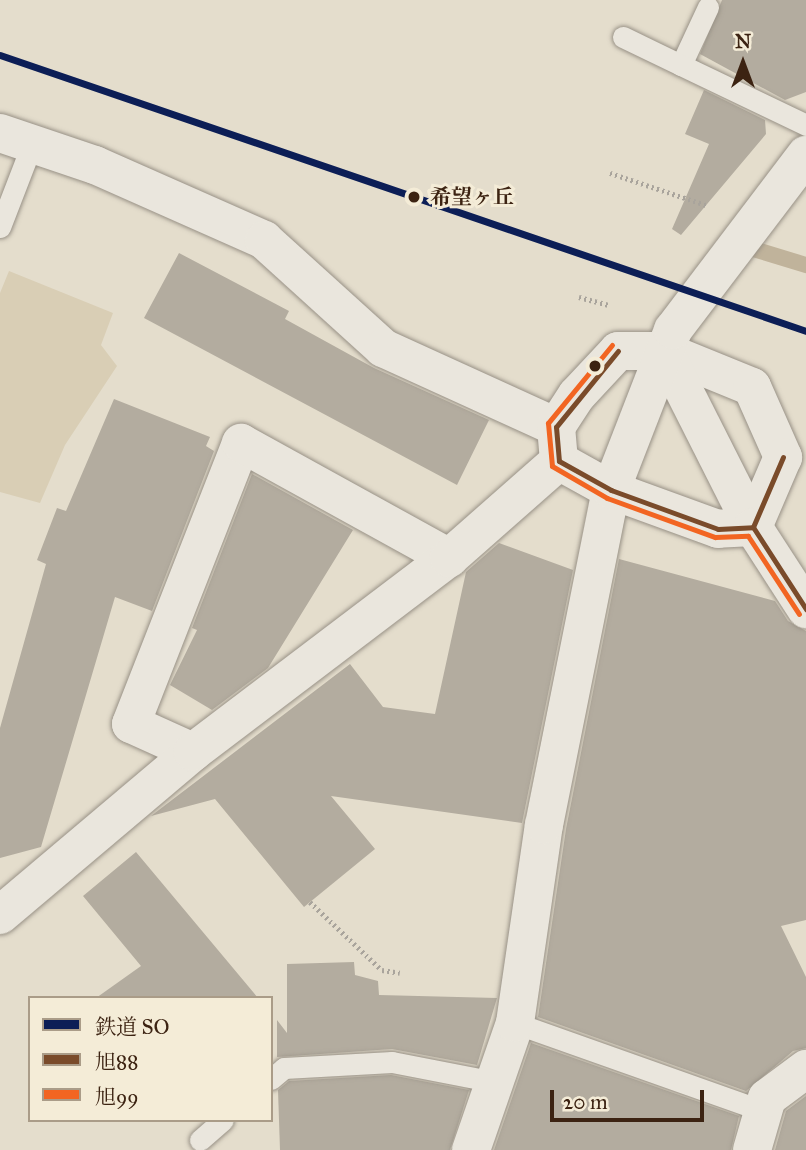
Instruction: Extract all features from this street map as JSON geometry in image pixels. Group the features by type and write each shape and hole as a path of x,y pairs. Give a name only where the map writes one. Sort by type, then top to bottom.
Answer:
{"street":[{"path":"16,139 95,165 264,240 383,348 558,444 611,490 718,529 753,527"},
{"path":"471,1150 515,1023 544,825 611,490 664,351 698,295 806,155"},
{"path":"0,915 193,752 449,558 558,444 577,395 618,351 664,351 752,387 782,457 753,527"},
{"path":"664,351 753,527 806,609"},
{"path":"193,752 131,724 241,443 449,558"},
{"path":"752,1150 767,1098 806,1069"}],"lane":[{"path":"681,65 708,7"},
{"path":"623,37 806,125"},
{"path":"0,227 16,139"},
{"path":"515,1023 763,1111"},
{"path":"273,1077 284,1069 392,1062 495,1082"},
{"path":"200,1139 221,1122"}],"path":[{"path":"610,173 714,208 706,218"},
{"path":"310,902 382,970 400,973"}],"shaded area":[{"path":"9,271 113,313 101,345 117,366 65,445 40,503 0,492 0,293"}],"building":[{"path":"722,0 806,0 806,92 785,100 700,54"},
{"path":"704,90 765,120 766,134 681,235 672,229 709,144 685,134"},
{"path":"179,253 289,311 285,319 374,368 489,420 457,485 144,318"},
{"path":"114,399 210,437 206,446 214,451 152,611 115,597 41,847 0,858 0,728 46,564 37,560 57,508 66,511"},
{"path":"252,474 353,530 268,668 212,710 170,685 197,630 192,628"},
{"path":"499,543 573,570 522,823 331,796 375,849 304,907 215,799 151,816 350,664 383,707 435,714 466,572"},
{"path":"619,559 775,601 788,621 806,631 806,920 781,926 806,977 806,1048 793,1051 746,1091 538,1017 566,829"},
{"path":"136,852 256,996 99,996 141,966 83,896"},
{"path":"354,962 355,975 378,981 379,995 497,998 477,1065 392,1049 277,1057 277,1020 287,1033 287,964"},
{"path":"531,1043 739,1116 731,1150 494,1150"},
{"path":"391,1075 469,1090 450,1150 280,1150 278,1090 289,1081"},
{"path":"806,1096 806,1150 775,1150 786,1111"}],"waterway":[{"path":"747,247 806,265"}],"rail line":[{"name":"SO","path":"0,55 806,331"}],"transit line":[{"name":"旭99","path":"612,345 548,423 552,466 607,498 715,537 748,536 799,614"},
{"name":"旭88","path":"618,351 556,427 559,461 611,490 718,529 753,527"},
{"name":"旭88","path":"753,527 783,457"},
{"name":"旭88","path":"753,527 806,609"}],"place":[{"name":"希望ヶ丘","path":"414,197"}]}
